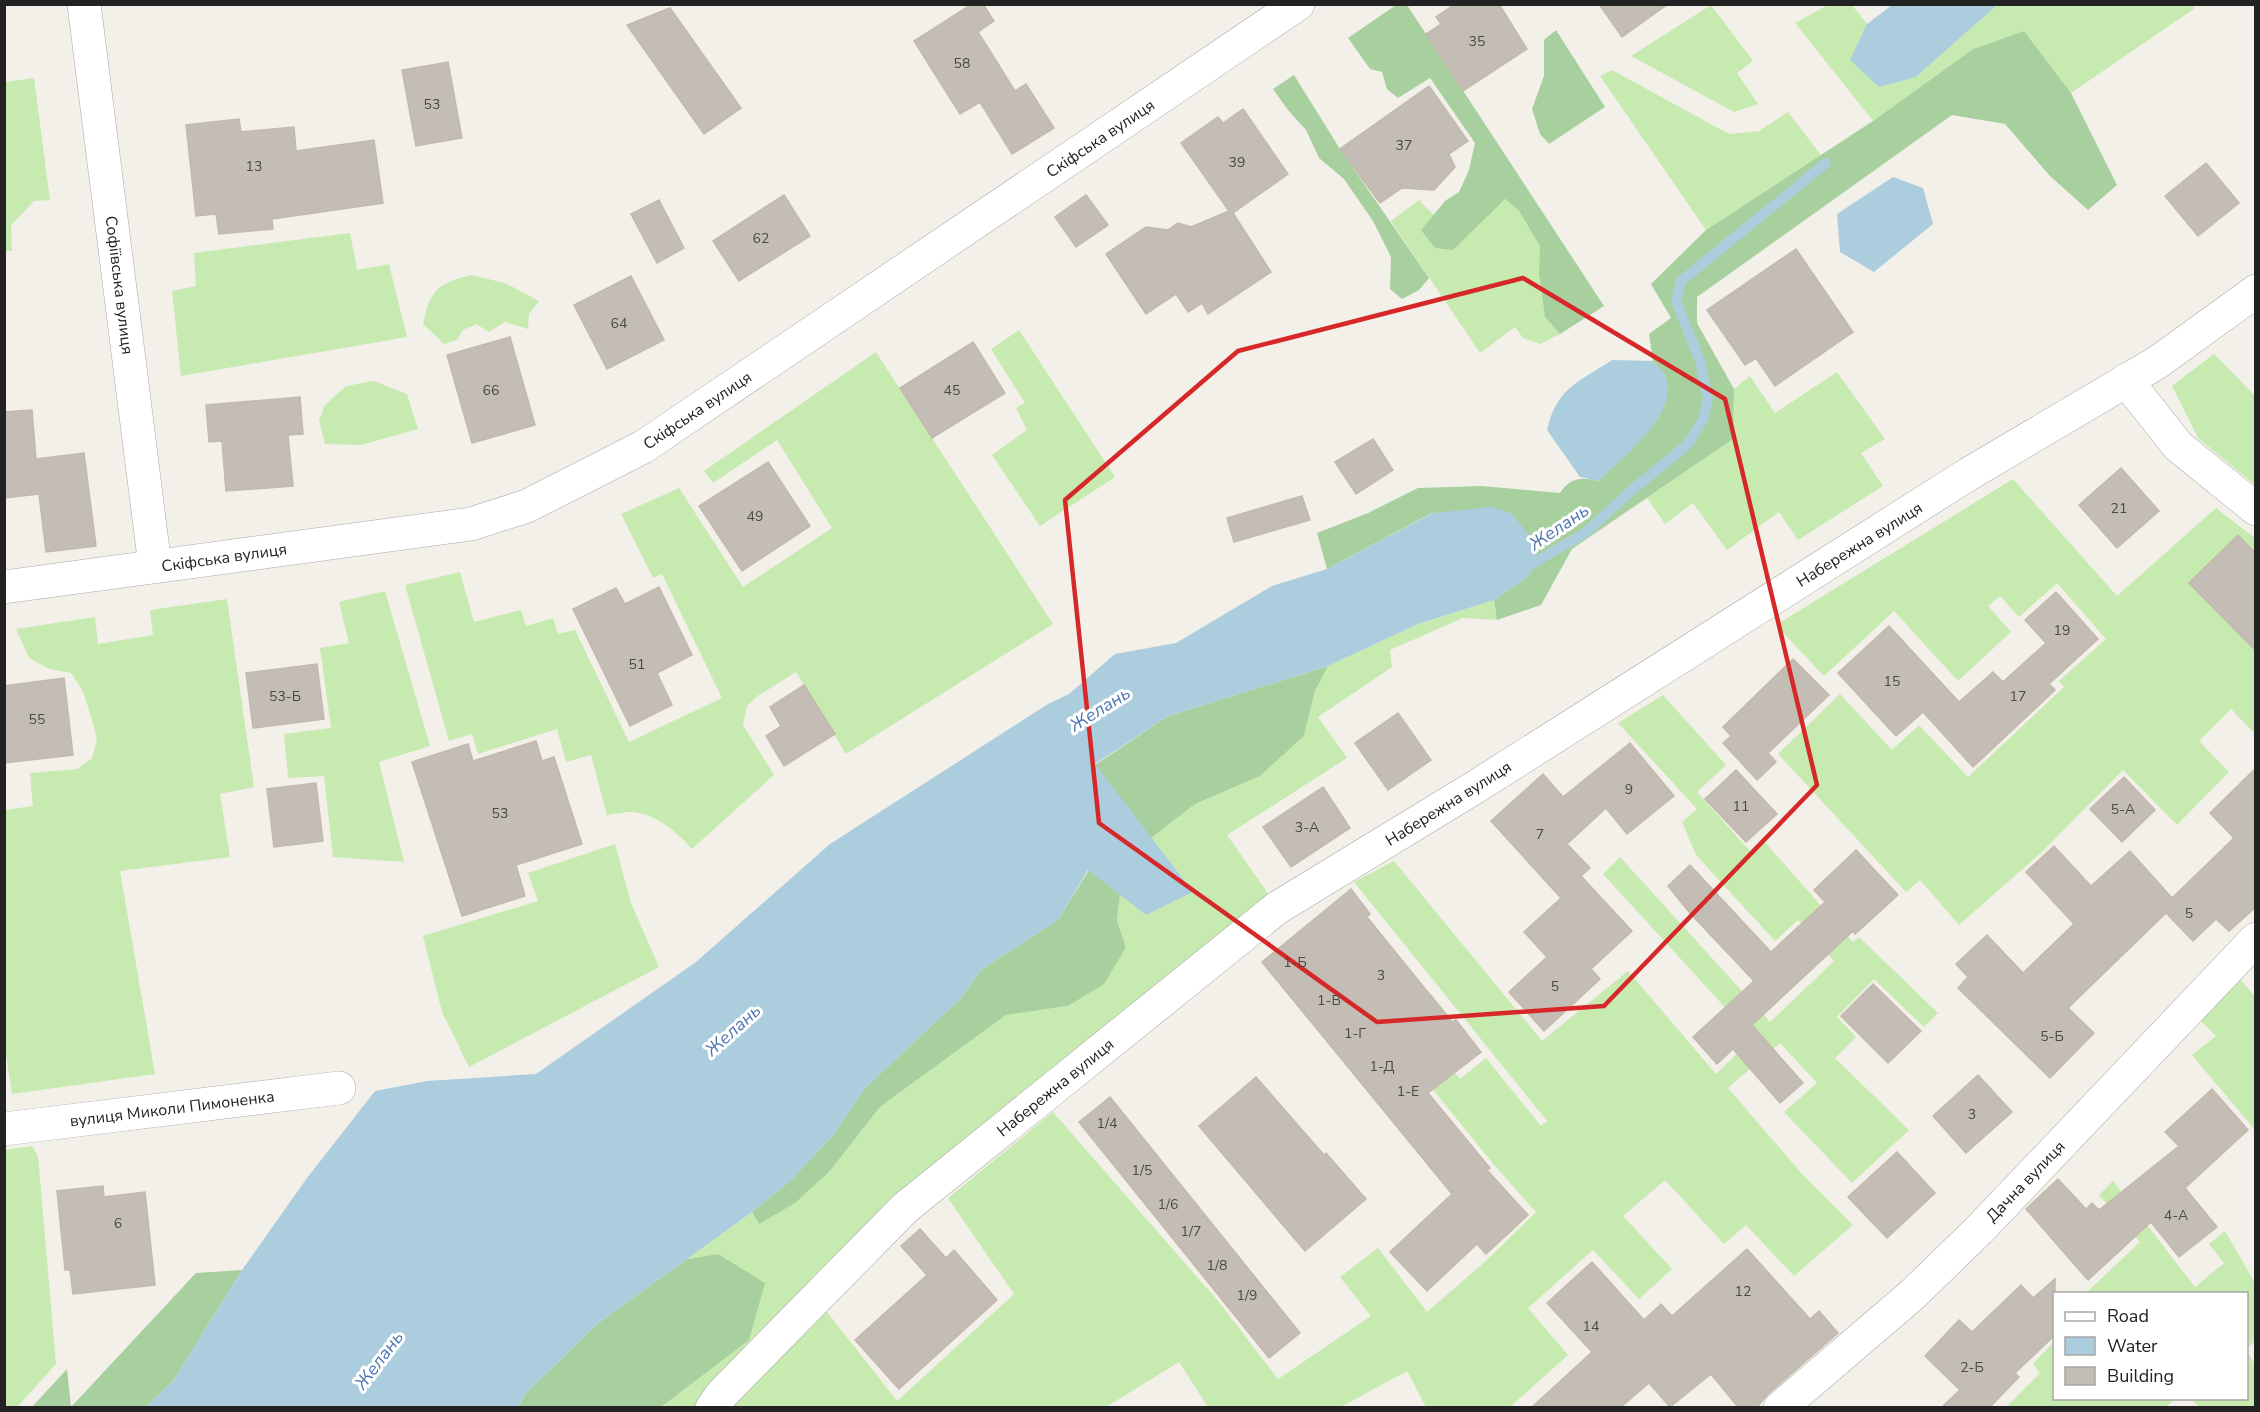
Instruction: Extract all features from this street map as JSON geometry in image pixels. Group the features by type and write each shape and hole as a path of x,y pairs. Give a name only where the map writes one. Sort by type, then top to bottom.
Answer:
{"street":[{"name":"Софіївська вулиця","path":"84,4 155,566"},
{"name":"Скіфська вулиця","path":"4,587 471,524 527,506 643,447 1298,4"},
{"name":"Набережна вулиця","path":"712,1407 722,1394 904,1208 1277,908 1477,786 1967,475 2158,362 2256,291"},
{"path":"2127,380 2178,446 2256,509"},
{"name":"Дачна вулиця","path":"1780,1407 1912,1295 1979,1230 2256,939"},
{"name":"вулиця Миколи Пимоненка","path":"4,1129 339,1088"}],"highlighted area":[{"path":"1523,278 1725,399 1817,785 1604,1006 1377,1022 1099,823 1065,500 1238,351"}],"green space":[{"path":"2192,4 2195,8 2071,93 2024,31 1973,49 1873,121 1795,23 1828,5 1852,5 1867,24 1851,60 1916,77 1997,5"},
{"path":"1396,5 1407,5 1604,306 1560,334 1545,317 1539,274 1540,246 1519,211 1505,199 1453,250 1435,248 1421,230 1445,201 1459,192 1469,170 1475,143 1430,78 1398,98 1387,89 1382,72 1370,69 1348,38"},
{"path":"1711,5 1753,61 1737,73 1758,104 1734,112 1631,56"},
{"path":"1556,30 1605,107 1549,144 1540,134 1532,109 1544,76 1544,40"},
{"path":"2024,31 2071,93 2117,185 2088,210 2050,176 2005,124 1952,115 1697,297 1697,323 1734,389 1733,439 1572,549 1541,605 1497,620 1494,600 1525,579 1536,564 1432,513 1327,569 1317,533 1368,513 1418,488 1482,486 1560,493 1572,481 1587,479 1599,481 1665,375 1653,361 1649,334 1671,318 1651,284 1706,230 1873,121 1973,49"},
{"path":"1612,70 1729,134 1759,131 1788,112 1821,155 1706,230 1600,76"},
{"path":"1294,75 1340,149 1429,278 1419,290 1402,299 1390,289 1391,257 1373,221 1344,179 1319,158 1306,130 1273,89"},
{"path":"34,78 50,200 34,201 11,225 12,251 5,251 5,82"},
{"path":"1505,199 1519,211 1541,246 1539,274 1545,316 1560,334 1541,344 1523,338 1515,327 1480,353 1391,221 1419,200 1434,215 1422,230 1486,216"},
{"path":"350,233 357,270 389,264 407,337 181,376 172,291 196,286 194,253"},
{"path":"471,275 505,283 539,301 529,314 528,329 505,322 489,332 476,324 463,330 457,340 444,344 423,324 429,303 443,285"},
{"path":"1019,330 1115,477 1040,526 992,455 1027,430 1016,408 1025,403 991,349"},
{"path":"876,352 1053,624 846,754 796,672 759,695 747,706 743,725 774,775 692,849 680,836 649,816 631,812 607,815 591,755 566,762 557,729 478,754 472,734 449,741 405,585 460,572 474,622 521,610 526,626 553,618 558,634 575,630 629,742 722,698 662,574 653,578 621,514 679,488 743,587 832,528 777,440 713,483 704,471"},
{"path":"2214,354 2255,396 2255,485 2198,438 2172,386"},
{"path":"1837,372 1885,439 1861,453 1883,486 1798,540 1779,512 1727,550 1693,503 1665,524 1647,498 1733,439 1734,389 1750,376 1775,413"},
{"path":"374,381 407,394 418,429 361,445 325,444 319,420 325,405 346,386"},
{"path":"2013,479 2117,596 2216,508 2255,538 2255,734 2231,709 2199,741 2229,772 2177,825 2123,770 2042,852 1959,925 1920,880 1906,892 1778,754 1840,694 1892,750 1919,725 1968,777 2064,687 2059,681 2106,639 2057,583 2019,617 2000,596 1988,606 2011,632 1958,681 1894,611 1824,676 1776,625"},
{"path":"385,591 430,746 379,762 404,862 333,857 324,776 288,778 284,734 331,728 320,648 349,643 339,602"},
{"path":"227,599 254,787 220,794 230,857 120,871 155,1074 12,1094 4,1042 5,810 33,806 30,773 77,769 92,758 97,739 83,691 71,673 49,669 29,658 16,629 95,617 98,644 153,635 150,610"},
{"path":"1494,600 1497,620 1463,618 1390,650 1392,667 1318,717 1347,758 1227,835 1272,899 700,1407 661,1408 671,1398 718,1254 687,1259 752,1212 759,1223 829,1172 880,1107 1006,1015 1068,1006 1126,947 1117,921 1120,894 1146,915 1193,892 1151,838 1195,804 1260,776 1304,736 1315,691 1328,666 1418,624"},
{"path":"1328,666 1315,691 1304,736 1260,776 1195,804 1151,838 1095,765 1168,716"},
{"path":"1663,695 1726,765 1697,792 1750,851 1762,839 1853,942 1859,937 1938,1013 1924,1027 1874,979 1837,1017 1856,1037 1835,1058 1909,1130 1852,1183 1784,1112 1817,1083 1780,1043 1728,1088 1802,1174 1853,1225 1794,1276 1746,1225 1724,1244 1665,1180 1623,1216 1672,1269 1639,1299 1593,1250 1528,1308 1568,1355 1510,1407 1426,1407 1407,1371 1341,1407 1208,1407 1179,1362 1106,1407 728,1408 824,1308 897,1401 1014,1294 948,1198 1053,1112 1218,1301 1278,1379 1371,1316 1340,1277 1378,1248 1427,1312 1487,1260 1536,1212 1496,1167 1384,1030 1431,994 1449,1016 1426,1036 1460,1079 1486,1058 1541,1126 1547,1121 1354,882 1394,861 1542,1041 1628,971 1716,1074 1753,1038 1603,874 1620,857 1770,1022 1834,961 1798,920 1775,941 1696,855 1682,822 1697,809 1618,723"},
{"path":"615,844 631,903 659,967 469,1067 442,1012 423,936 538,901 528,873"},
{"path":"1089,870 1120,894 1117,921 1126,947 1104,984 1068,1006 1006,1015 880,1107 829,1172 795,1203 759,1224 752,1212 790,1181 834,1134 865,1088 960,999 982,969 1058,920"},
{"path":"2241,980 2255,997 2255,1130 2192,1055 2216,1036 2199,1019"},
{"path":"32,1146 38,1156 56,1364 17,1407 5,1407 5,1150"},
{"path":"2113,1181 2195,1287 2224,1263 2209,1244 2225,1231 2255,1283 2255,1341 2248,1347 2248,1292 2087,1292 2140,1242 2099,1195"},
{"path":"718,1254 765,1283 749,1340 661,1407 518,1408 525,1394 597,1324 687,1259"},
{"path":"242,1270 174,1380 146,1407 31,1408 67,1369 71,1407 196,1273"},
{"path":"2053,1343 2053,1400 2174,1400 2166,1407 2006,1407 2040,1373 2033,1364"},
{"path":"2248,1354 2255,1364 2255,1407 2199,1407 2192,1400 2248,1400"}],"water":[{"path":"1892,5 1997,5 1916,77 1879,87 1850,60 1867,24"},
{"path":"1893,177 1923,188 1933,224 1874,272 1840,252 1837,214"},
{"path":"1612,360 1653,361 1664,373 1668,389 1665,404 1658,419 1634,447 1599,481 1580,477 1547,430 1551,416 1563,395 1580,380"},
{"path":"1493,507 1512,514 1537,545 1536,564 1525,579 1494,600 1418,624 1328,666 1168,716 1095,764 1193,892 1146,915 1088,870 1058,920 982,969 960,999 865,1088 834,1134 790,1181 752,1212 597,1324 525,1394 518,1407 146,1407 174,1380 242,1270 307,1178 375,1091 427,1081 536,1074 696,962 830,844 1048,704 1069,694 1115,654 1176,643 1272,586 1327,569 1433,513"}],"building":[{"path":"972,4 983,4 994,21 978,32 1015,91 1026,84 1054,128 1012,154 980,102 960,114 914,41"},
{"path":"1455,4 1499,4 1527,49 1463,91 1426,34 1441,24 1436,17"},
{"path":"1599,4 1668,4 1622,37"},
{"path":"670,8 741,108 704,134 627,25"},
{"path":"448,62 462,138 416,146 402,70"},
{"path":"1429,86 1468,141 1449,154 1455,167 1434,190 1402,188 1380,203 1340,149"},
{"path":"1243,109 1288,174 1233,213 1271,272 1208,314 1202,303 1188,312 1176,294 1146,314 1106,254 1146,227 1168,230 1178,223 1191,227 1229,211 1181,143 1218,117 1223,123"},
{"path":"239,119 241,132 294,127 296,151 374,140 383,203 272,219 273,229 219,234 216,214 196,216 186,125"},
{"path":"2206,163 2239,203 2198,236 2165,196"},
{"path":"784,195 810,236 739,281 713,241"},
{"path":"1086,195 1108,225 1076,247 1055,217"},
{"path":"659,200 684,248 657,263 631,214"},
{"path":"1796,249 1853,332 1775,386 1756,358 1745,365 1707,310"},
{"path":"631,276 664,340 607,369 574,305"},
{"path":"510,337 535,425 472,443 447,355"},
{"path":"973,342 1005,393 932,438 900,388"},
{"path":"300,397 303,434 288,435 293,486 226,491 222,441 209,442 206,405"},
{"path":"32,410 36,459 84,453 96,546 46,552 39,494 4,498 4,412"},
{"path":"1373,439 1393,470 1356,494 1335,462"},
{"path":"768,462 810,526 742,571 699,506"},
{"path":"2121,468 2159,511 2117,548 2079,505"},
{"path":"1302,496 1310,520 1234,542 1227,518"},
{"path":"2238,535 2256,554 2256,651 2189,583"},
{"path":"659,587 692,655 657,673 672,705 630,726 573,609 616,588 625,604"},
{"path":"2056,592 2098,639 2049,684 2055,690 1973,767 1923,712 1896,736 1838,673 1889,626 1959,702 1993,672 2003,682 2046,643 2025,620"},
{"path":"1793,659 1829,695 1768,753 1776,762 1757,780 1723,743 1731,736 1723,727"},
{"path":"317,664 324,719 253,728 246,673"},
{"path":"64,678 73,755 4,763 4,686"},
{"path":"804,685 835,734 784,766 766,736 781,726 770,707"},
{"path":"1398,713 1431,760 1388,790 1355,743"},
{"path":"536,741 542,761 554,757 582,844 516,865 525,896 462,916 412,762 468,744 473,761"},
{"path":"1630,743 1674,796 1627,834 1606,808 1567,844 1590,868 1581,876 1632,931 1591,969 1600,979 1544,1031 1509,992 1547,957 1524,932 1561,898 1491,821 1543,774 1563,797"},
{"path":"2256,768 2256,907 2229,931 2216,919 2193,941 2166,913 2068,1008 2094,1033 2050,1078 1958,988 1968,977 1956,964 1987,935 2023,973 2074,924 2026,872 2054,846 2091,886 2130,851 2172,898 2234,838 2210,813"},
{"path":"1736,770 1777,814 1746,842 1705,799"},
{"path":"2124,777 2155,810 2122,842 2090,809"},
{"path":"316,783 323,841 274,847 267,789"},
{"path":"1323,787 1350,828 1291,867 1263,827"},
{"path":"1856,850 1898,895 1855,934 1853,931 1752,1025 1803,1083 1780,1103 1733,1049 1717,1064 1693,1037 1754,981 1689,912 1668,886 1690,865 1771,952 1825,902 1814,890"},
{"path":"1351,889 1370,914 1367,917 1452,1022 1456,1020 1481,1052 1428,1093 1490,1168 1487,1170 1528,1215 1486,1254 1477,1244 1427,1291 1390,1252 1452,1194 1262,962"},
{"path":"1873,984 1921,1031 1888,1063 1841,1016"},
{"path":"1978,1075 2012,1112 1966,1153 1933,1116"},
{"path":"1256,1077 1366,1199 1305,1251 1199,1126"},
{"path":"2212,1089 2248,1130 2185,1188 2217,1227 2179,1257 2151,1222 2088,1280 2026,1209 2058,1179 2086,1209 2092,1203 2099,1210 2179,1146 2165,1132"},
{"path":"1110,1097 1300,1333 1269,1358 1079,1122"},
{"path":"1897,1152 1935,1193 1887,1238 1848,1197"},
{"path":"103,1186 104,1197 145,1192 155,1285 73,1294 70,1270 65,1270 57,1191"},
{"path":"920,1229 946,1258 954,1250 997,1300 899,1389 855,1340 927,1275 901,1246"},
{"path":"1747,1249 1810,1319 1819,1311 1838,1333 1768,1394 1757,1407 1738,1407 1711,1374 1670,1407 1649,1383 1621,1407 1532,1407 1592,1352 1547,1303 1592,1262 1644,1320 1661,1304 1672,1316"},
{"path":"2055,1279 2053,1337 2015,1373 2019,1377 1990,1407 1942,1407 1960,1390 1925,1356 1959,1320 1972,1332 2021,1285 2033,1298"}],"waterway":[{"name":"Желань","path":"1525,568 1585,533 1633,489 1687,445 1703,420 1708,398 1700,361 1676,301 1681,281 1826,163"}]}
